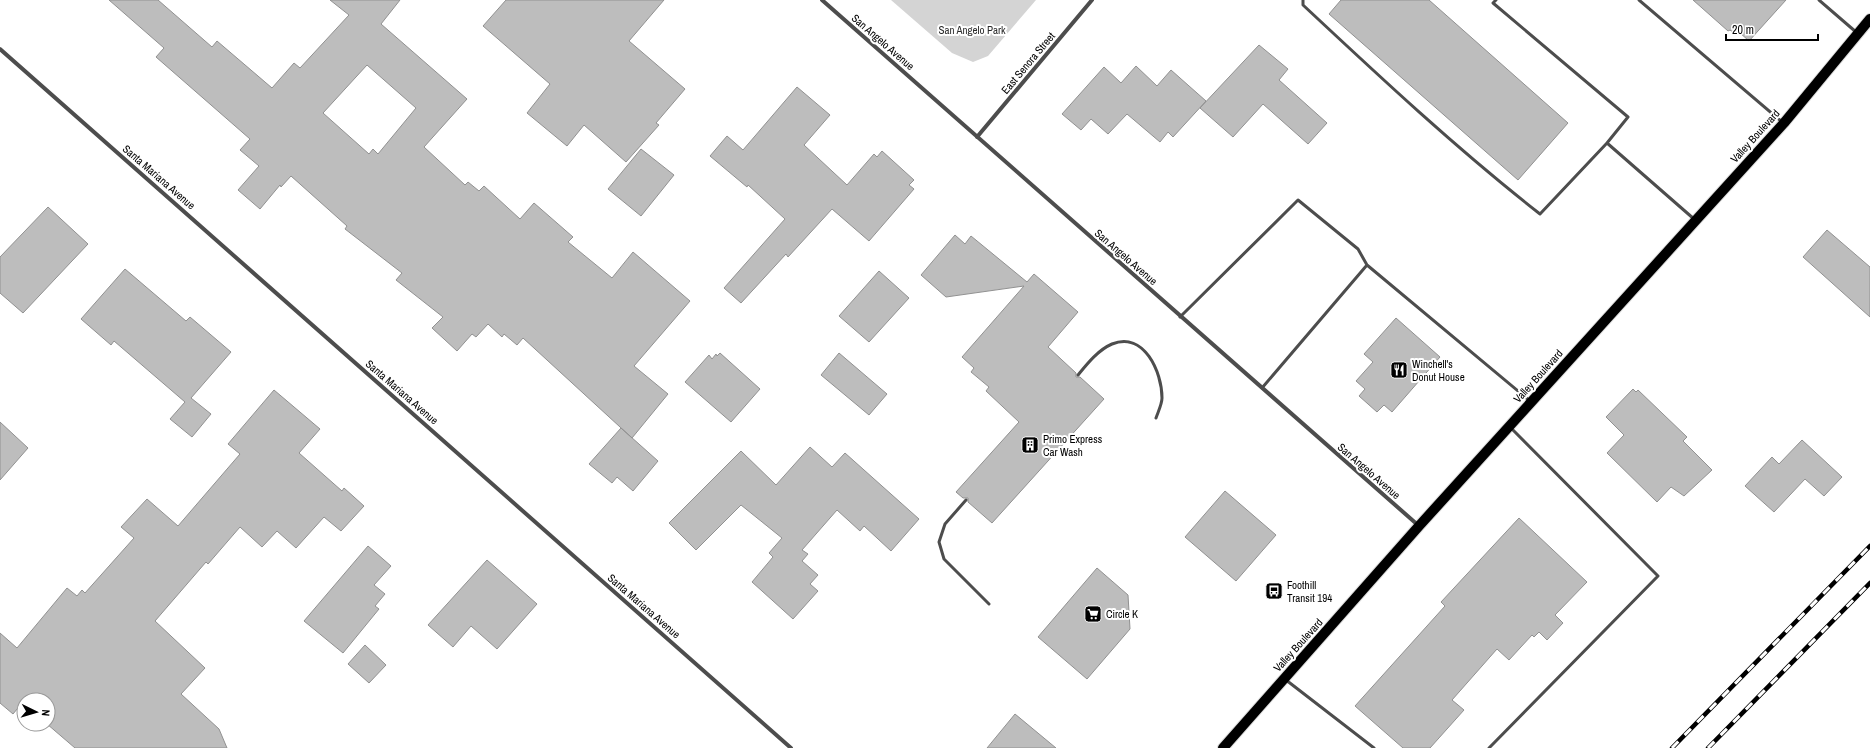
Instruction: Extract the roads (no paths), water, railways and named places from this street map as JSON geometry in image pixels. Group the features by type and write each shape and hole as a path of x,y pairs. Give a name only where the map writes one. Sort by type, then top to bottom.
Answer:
{"main road":[{"name":"Valley Boulevard","path":"1223,748 1419,526 1784,123 1870,19"}],"street":[{"name":"San Angelo Avenue","path":"822,0 1419,526"},
{"name":"East Senora Street","path":"977,137 1092,0"},
{"name":"Santa Mariana Avenue","path":"0,49 791,748"}],"lane":[{"path":"1303,0 1304,5 1369,67 1509,190 1540,214 1607,143 1628,117 1493,3 1496,0"},
{"path":"1639,0 1784,123"},
{"path":"1819,0 1858,33"},
{"path":"1607,143 1695,220"},
{"path":"1180,317 1298,200 1358,249 1367,265 1532,402"},
{"path":"1262,388 1367,265"},
{"path":"1078,375 1095,356 1111,344 1121,342 1145,350 1153,361 1159,377 1162,399 1156,418"},
{"path":"1489,748 1658,576 1510,426"},
{"path":"966,500 945,524 939,542 944,559 989,604"},
{"path":"1284,679 1374,748"}],"railway":[{"path":"1672,748 1870,546"},
{"path":"1708,748 1870,583"}],"place":[{"name":"Winchell's Donut House","path":"1399,370"},
{"name":"Primo Express Car Wash","path":"1030,445"},
{"name":"Foothill Transit 194","path":"1274,591"},
{"name":"Circle K","path":"1093,614"}],"park label":[{"name":"San Angelo Park","path":"972,30"}]}
